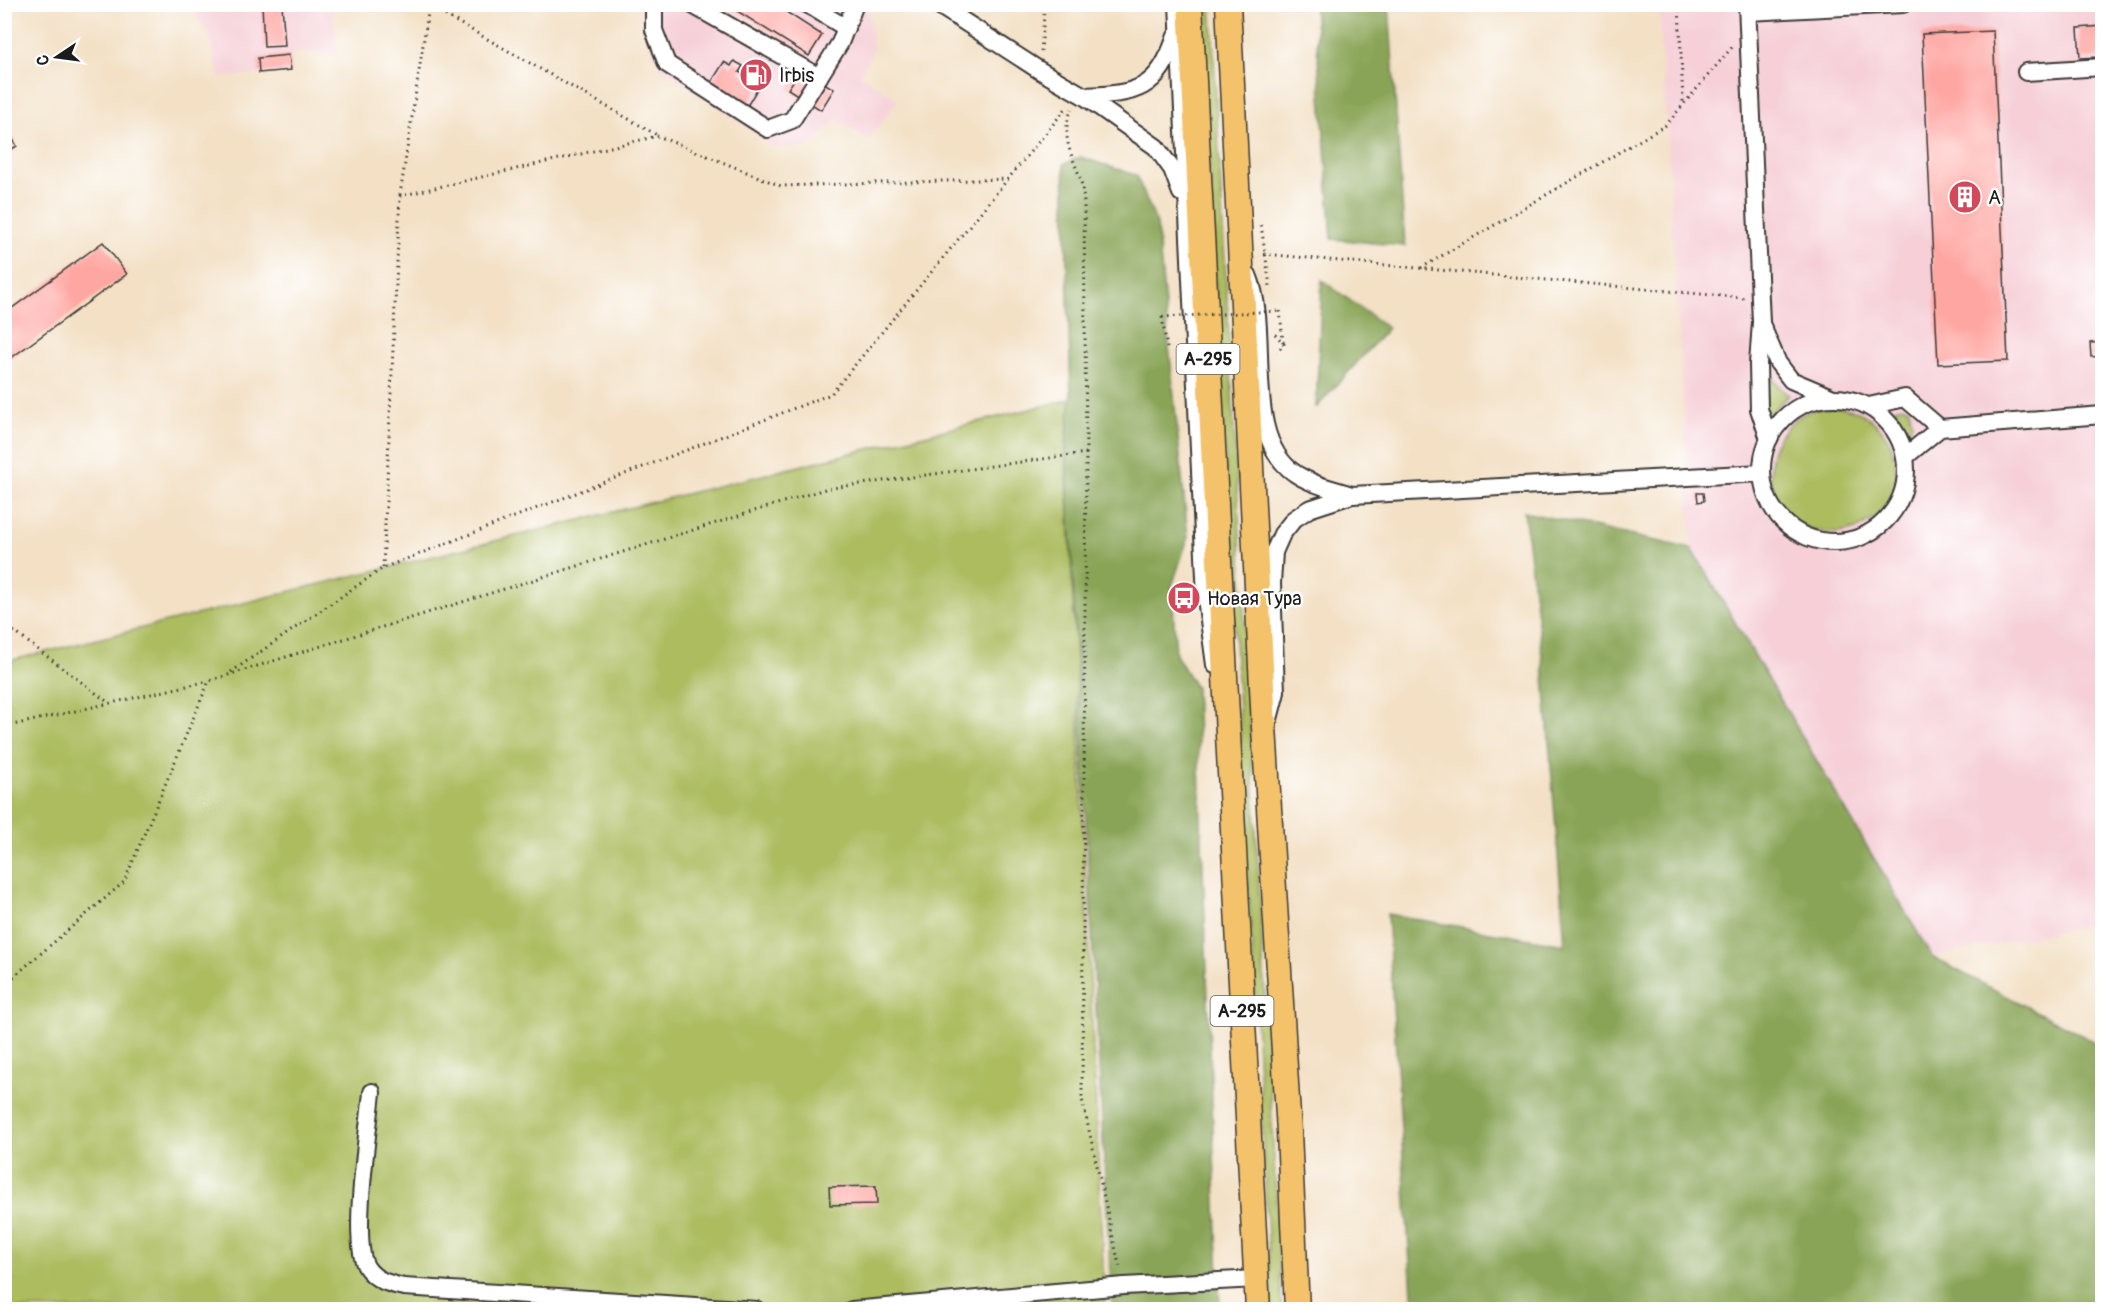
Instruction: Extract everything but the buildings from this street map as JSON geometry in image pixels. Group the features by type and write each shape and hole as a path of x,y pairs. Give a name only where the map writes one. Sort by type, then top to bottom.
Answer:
{"highway":[{"name":"А-295","path":"1190,4 1258,1310"},
{"name":"А-295","path":"1228,4 1264,727 1289,1132 1297,1310"}],"street":[{"path":"654,4 654,30 667,64 768,129 792,120 840,43 855,4"},
{"path":"691,4 711,10 819,77"},
{"path":"807,4 846,28"},
{"path":"937,4 1082,95 1156,147 1172,169 1186,205"},
{"name":"А-295","path":"1178,4 1206,598 1213,658 1226,713"},
{"path":"1768,439 1759,409 1758,364 1761,322 1748,15 1903,4"},
{"path":"1082,95 1114,95 1131,92 1147,84 1160,72 1170,54 1179,27"},
{"path":"2026,72 2103,67"},
{"path":"1240,257 1253,288 1258,320 1263,418 1268,439 1277,456 1294,473 1310,482 1352,495"},
{"path":"1761,322 1778,363 1791,380 1831,397"},
{"path":"1844,398 1869,406 1892,425 1906,456 1907,472 1898,505 1888,519 1868,534 1844,542 1827,542 1795,531 1782,520 1766,494 1762,473 1768,439 1779,423 1794,409 1818,399 1844,398"},
{"path":"1869,406 1905,398 1940,428"},
{"path":"1906,456 1940,428 2103,415"},
{"path":"1264,727 1272,713 1276,692 1272,583 1274,552 1282,534 1294,519 1309,509 1352,495 1762,473"},
{"path":"372,1092 359,1229 361,1254 366,1267 374,1276 387,1283 404,1287 757,1310"},
{"path":"852,1310 1124,1286 1257,1279"}],"path":[{"path":"1039,70 1045,4"},
{"path":"1679,4 1683,105"},
{"path":"384,568 400,196 429,6 658,136 781,186 1008,179"},
{"path":"1420,268 1666,124 1683,105 1748,15"},
{"path":"227,675 384,568 831,394 1008,179 1082,95"},
{"path":"1082,95 1069,116 1067,133 1069,154 1081,179 1086,245 1082,1099 1124,1286"},
{"path":"400,196 658,136"},
{"path":"1260,215 1270,287"},
{"path":"1264,254 1760,300"},
{"path":"1271,308 1271,318"},
{"path":"1167,348 1162,317 1280,311 1284,345"},
{"path":"1272,328 1284,345"},
{"path":"1274,354 1284,345"},
{"path":"4,728 209,681 825,489 1086,453"},
{"path":"4,624 109,703"},
{"path":"4,985 124,882 209,681"}],"shaded area":[{"path":"195,5 333,5 337,53 292,52 292,72 219,77 208,32 196,17"},
{"path":"644,5 868,5 873,49 861,75 898,100 868,140 837,119 809,147 775,148 659,66 642,28"},
{"path":"1659,5 2102,5 2102,923 1932,957 1692,549"}],"green space":[{"path":"1200,5 1211,5 1282,1309 1272,1309"},
{"path":"1314,5 1389,5 1405,246 1332,239"},
{"path":"1080,157 1136,175 1157,224 1188,538 1172,586 1176,655 1196,688 1220,1309 1112,1309 1066,448 1071,399 1064,164"},
{"path":"1322,280 1388,328 1316,408"},
{"path":"1763,359 1773,379 1789,395 1766,417"},
{"path":"1071,399 1066,448 1105,1309 5,1309 4,662"},
{"path":"1902,406 1909,409 1912,423 1910,432 1894,408"},
{"path":"1833,407 1857,412 1878,425 1891,446 1896,470 1891,494 1878,515 1857,528 1833,533 1809,528 1788,515 1775,494 1770,470 1775,446 1788,425 1809,412"},
{"path":"1524,512 1692,549 1932,957 2102,1046 2102,1309 1413,1309 1387,914 1565,945 1543,664"}],"place":[{"name":"Irbis","path":"756,75"},
{"name":"А","path":"1965,197"},
{"name":"Новая Тура","path":"1184,598"}]}
